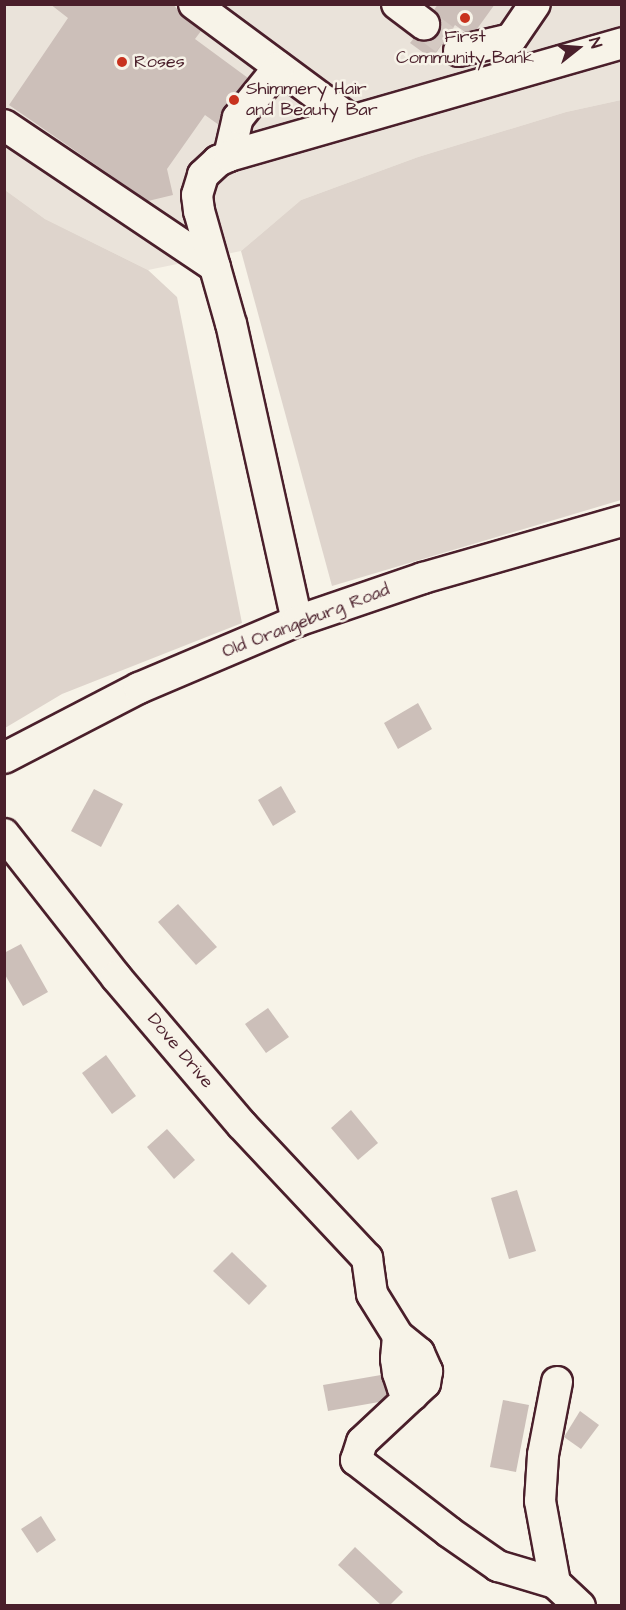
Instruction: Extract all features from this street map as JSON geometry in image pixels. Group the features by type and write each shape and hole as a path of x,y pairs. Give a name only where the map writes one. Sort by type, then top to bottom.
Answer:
{"street":[{"path":"194,4 351,120"},
{"path":"397,4 443,39 466,88"},
{"path":"443,39 511,39 535,4"},
{"path":"297,621 231,324 196,195 203,175 210,167 228,156 621,42"},
{"path":"228,156 238,118 279,67"},
{"path":"4,125 215,267"},
{"name":"Old Orangeburg Road","path":"4,758 139,688 297,621 423,578 621,521"},
{"name":"Dove Drive","path":"4,834 116,977 242,1125 367,1258 372,1294 398,1336 419,1353 427,1371 425,1383 362,1442 356,1460 449,1532 498,1566 555,1583"},
{"path":"557,1382 543,1455 540,1501 555,1583 580,1605"}],"shaded area":[{"path":"5,5 621,5 621,100 566,112 418,157 301,200 241,251 148,270 45,219 5,190"},
{"path":"621,100 621,500 332,586 241,251 301,200 418,157 566,112"},
{"path":"5,190 45,219 148,270 177,297 242,623 62,694 5,728"}],"building":[{"path":"50,4 173,4 184,18 201,31 195,39 248,78 225,107 219,125 205,115 167,169 173,195 148,201 9,105 68,18"},
{"name":"First Community Bank","path":"438,4 495,4 477,29 465,32 455,25 432,59 410,43 414,38 430,40 438,34 440,18 434,10"},
{"path":"418,703 432,729 398,749 384,723"},
{"path":"281,786 296,812 273,826 258,800"},
{"path":"94,789 123,804 101,847 71,831"},
{"path":"178,904 217,947 196,965 158,922"},
{"path":"21,944 48,992 23,1006 4,973 4,953"},
{"path":"268,1008 289,1037 266,1053 245,1024"},
{"path":"106,1055 136,1096 112,1114 82,1073"},
{"path":"351,1110 378,1143 358,1160 331,1128"},
{"path":"167,1129 195,1160 174,1179 147,1147"},
{"path":"517,1190 536,1251 509,1259 491,1198"},
{"path":"232,1252 267,1286 249,1305 213,1271"},
{"path":"381,1375 387,1395 379,1402 328,1411 323,1385"},
{"path":"503,1400 529,1405 516,1472 490,1467"},
{"path":"580,1411 599,1425 581,1449 564,1437"},
{"path":"41,1516 56,1540 37,1553 21,1529"},
{"path":"355,1547 403,1592 390,1605 381,1605 338,1565"}],"tunnel":[{"path":"424,24 445,40"}],"place":[{"name":"First Community Bank","path":"465,18"},
{"name":"Roses","path":"122,62"},
{"name":"Shimmery Hair and Beauty Bar","path":"234,100"}]}
